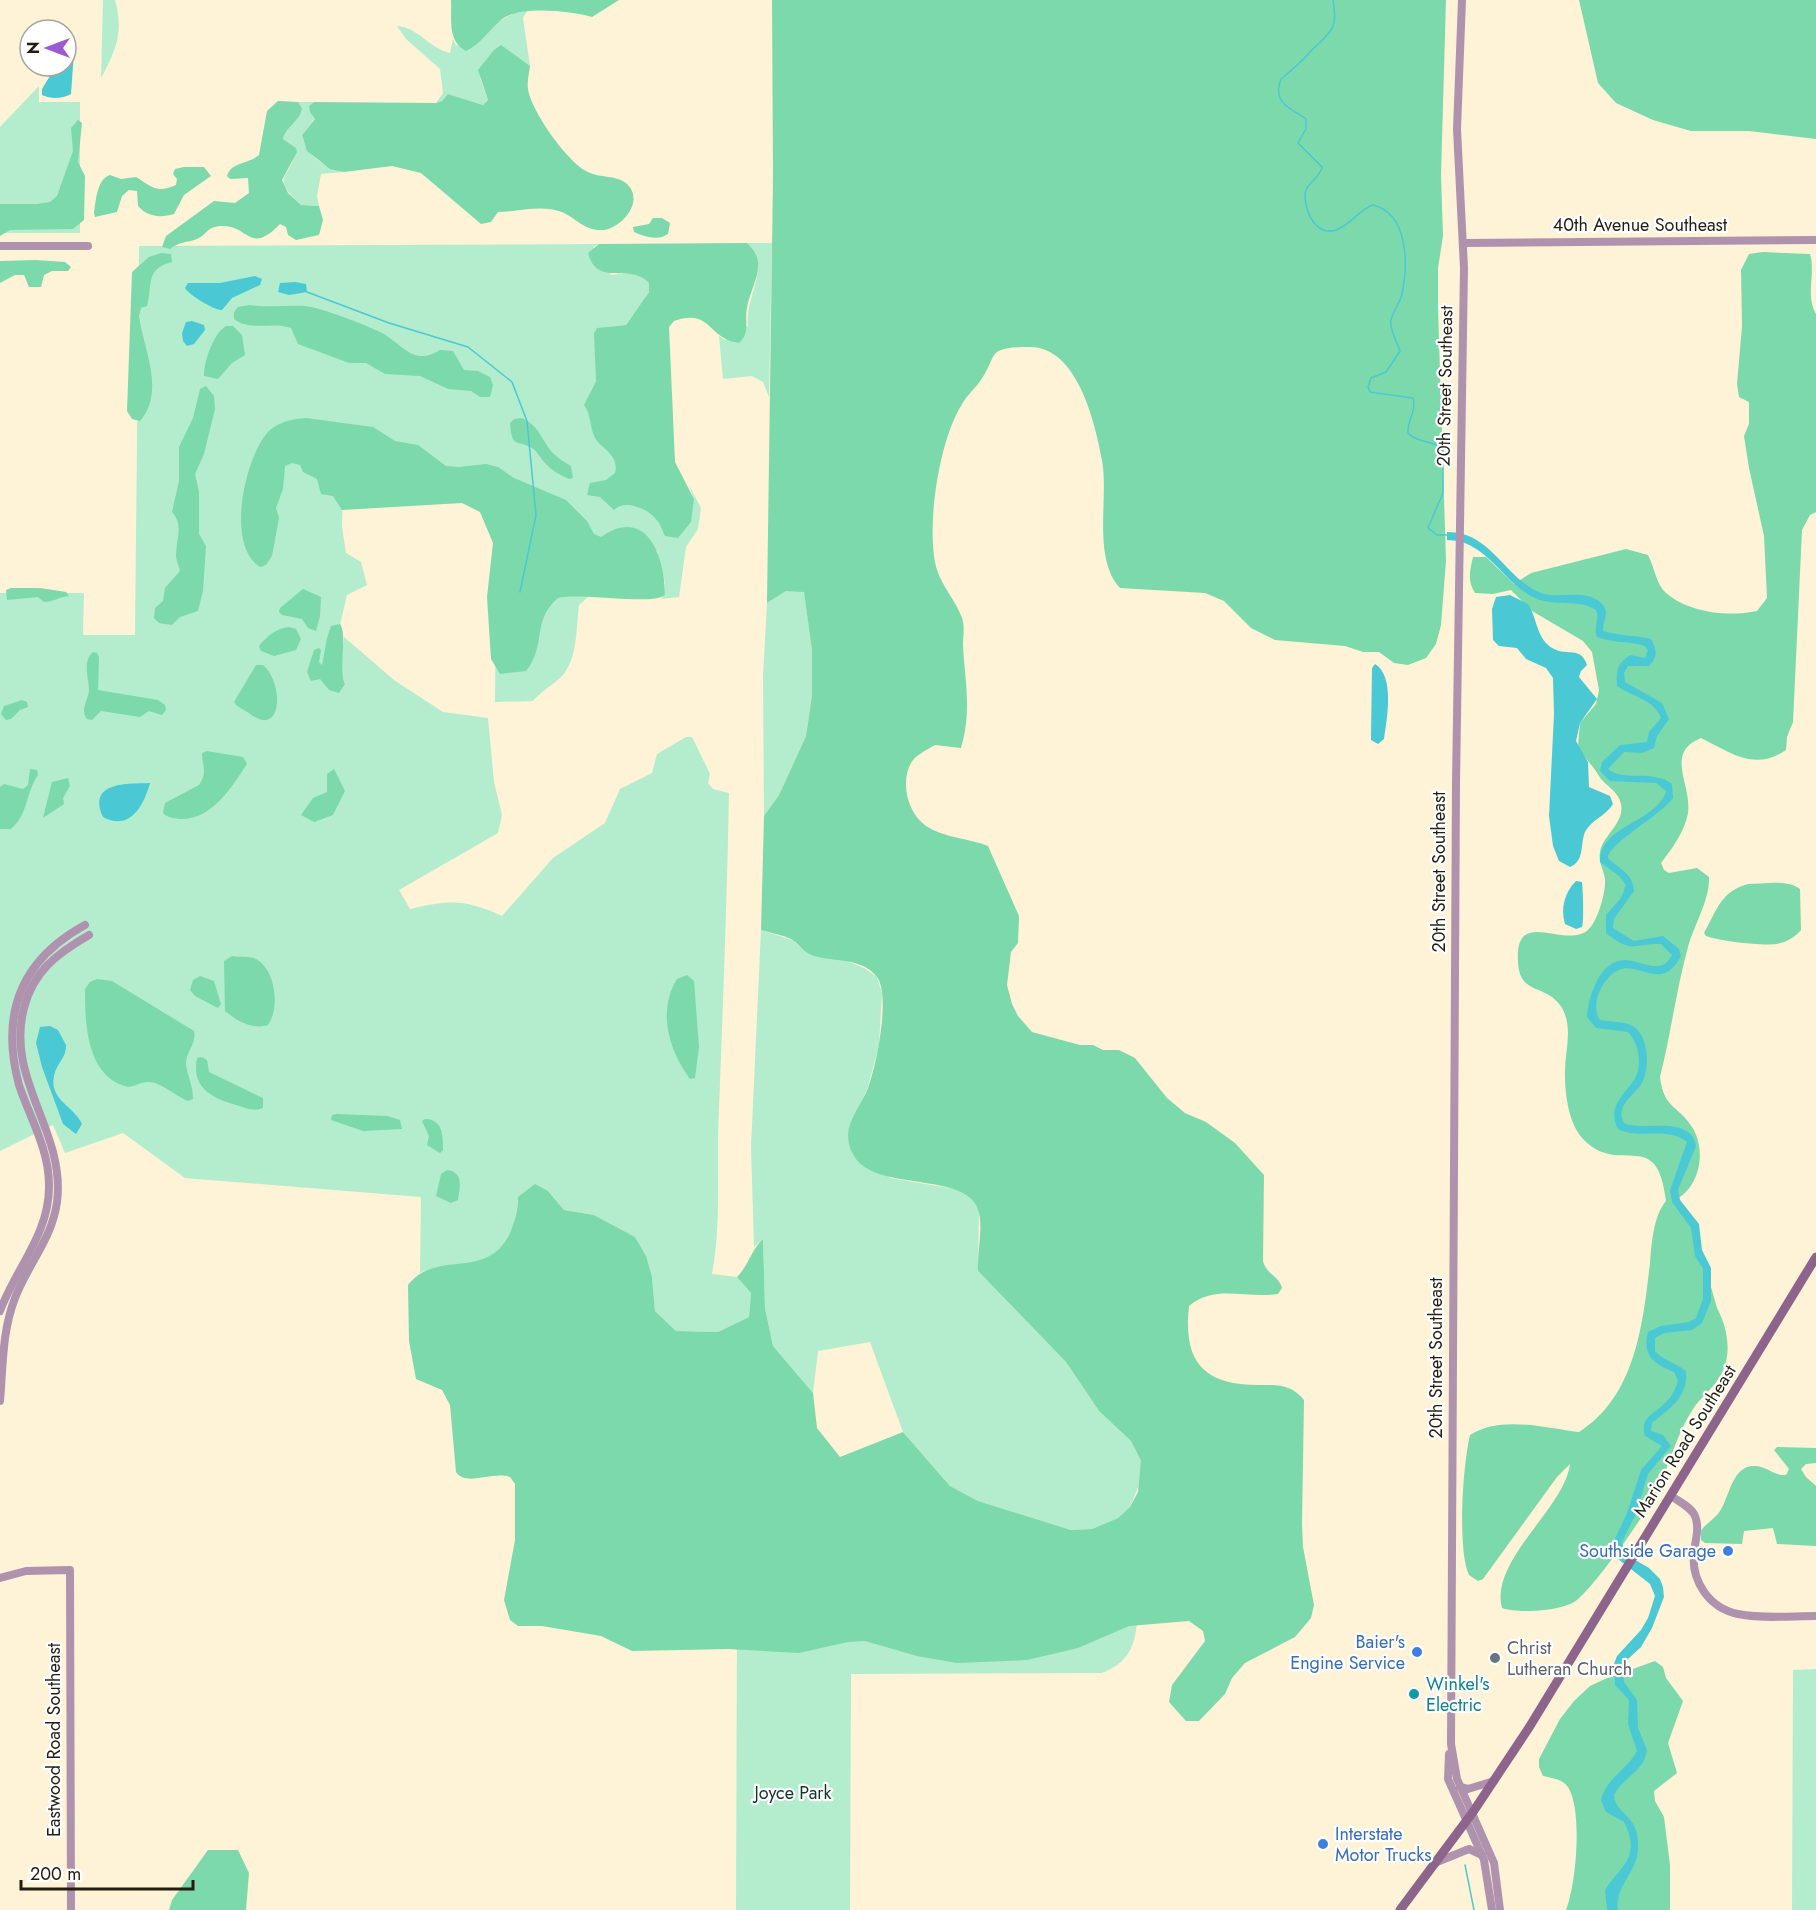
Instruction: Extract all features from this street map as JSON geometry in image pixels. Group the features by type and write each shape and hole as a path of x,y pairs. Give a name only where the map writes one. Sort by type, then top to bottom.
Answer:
{"main road":[{"name":"Marion Road Southeast","path":"1400,1910 1494,1781 1816,1257"}],"street":[{"name":"20th Street Southeast","path":"1462,0 1457,129 1464,243 1459,515 1451,1744 1453,1768 1494,1863 1500,1910"},
{"name":"40th Avenue Southeast","path":"1464,243 1816,240"},
{"path":"0,246 88,246"},
{"path":"0,1311 43,1224 50,1185 46,1154 13,1067 9,1038 12,1011 26,976 43,954 59,940 85,925"},
{"path":"0,1401 10,1312 16,1295 46,1240 53,1221 58,1191 52,1147 28,1086 21,1060 19,1038 22,1017 29,993 44,968 60,952 89,935"},
{"path":"1671,1496 1689,1508 1695,1516 1698,1528 1694,1567 1700,1585 1711,1601 1728,1612 1746,1616 1816,1616"},
{"name":"Eastwood Road Southeast","path":"0,1578 26,1571 70,1570 71,1910"},
{"name":"20th Street Southeast","path":"1451,1744 1447,1758 1448,1779 1482,1855 1488,1877 1492,1910"},
{"path":"1460,1787 1468,1789 1494,1781"},
{"path":"1437,1862 1469,1849 1482,1855"}],"green space":[{"path":"103,0 115,0 119,22 117,40 101,78"},
{"path":"451,0 619,0 592,17 545,11 519,12 509,15 476,45 466,51 460,47 453,36"},
{"path":"772,0 1446,0 1441,175 1443,236 1438,268 1438,308 1446,561 1441,625 1436,644 1426,658 1408,665 1394,663 1379,652 1363,652 1345,646 1275,640 1251,628 1224,601 1205,593 1120,588 1111,575 1106,560 1103,527 1104,475 1094,426 1081,389 1071,372 1060,359 1046,350 1015,347 998,351 994,355 985,374 964,400 953,421 936,486 934,553 939,576 963,621 966,721 961,748 935,745 913,760 906,776 906,786 914,813 919,820 933,830 988,846 1019,916 1018,943 1011,952 1007,985 1018,1016 1032,1032 1080,1045 1093,1045 1103,1050 1119,1050 1135,1058 1167,1098 1185,1113 1206,1122 1235,1143 1264,1175 1263,1261 1282,1288 1278,1294 1220,1294 1199,1299 1189,1306 1189,1341 1193,1355 1200,1366 1210,1374 1239,1384 1283,1386 1294,1391 1304,1400 1303,1547 1314,1605 1311,1618 1295,1637 1245,1663 1232,1678 1225,1694 1199,1721 1186,1721 1169,1702 1172,1685 1205,1641 1203,1631 1189,1621 1129,1626 1078,1648 1027,1660 957,1663 917,1656 865,1641 848,1642 799,1653 728,1649 632,1651 601,1636 542,1626 518,1626 510,1620 504,1600 515,1540 515,1484 510,1477 495,1476 473,1479 460,1476 456,1472 450,1405 442,1390 416,1379 409,1341 408,1285 420,1274 433,1268 475,1261 488,1257 500,1248 510,1233 517,1211 518,1197 535,1184 548,1191 564,1210 594,1215 635,1237 646,1256 652,1277 655,1311 676,1331 718,1332 749,1317 751,1293 737,1277 763,1239 765,1308 773,1346 813,1393 817,1428 840,1457 903,1432 950,1486 978,1501 1071,1530 1092,1529 1118,1518 1130,1507 1138,1492 1141,1461 1131,1441 1099,1411 1066,1362 978,1271 980,1220 972,1200 960,1191 904,1180 868,1169 853,1154 850,1148 849,1128 868,1088 881,1032 883,999 877,977 863,966 817,957 809,954 791,939 761,930 764,816 779,795 806,736 812,695 812,651 804,592 786,591 767,603 773,177"},
{"path":"1579,0 1816,0 1816,139 1749,131 1691,131 1653,120 1616,103 1598,83"},
{"path":"527,11 523,18 530,66 516,57 480,78 488,100 483,105 448,94 442,101 436,103 443,93 440,69 406,39 397,26 411,30 436,47 450,53 453,39 456,46 514,13"},
{"path":"501,45 530,66 528,86 531,99 543,123 561,148 588,172 623,181 632,191 634,198 629,213 617,224 603,230 596,230 562,212 538,208 498,212 491,222 481,224 421,173 392,166 344,172 330,169 307,151 302,135 315,119 309,106 314,102 436,103 442,101 448,94 483,105 488,100 478,70"},
{"path":"39,86 39,102 80,102 80,233 0,233 0,127"},
{"path":"278,101 298,102 302,108 283,139 296,148 297,152 282,180 288,193 301,205 319,206 323,220 319,235 296,240 288,235 286,227 280,224 262,238 255,238 231,227 221,226 210,229 197,239 180,243 170,249 162,247 166,236 214,201 235,203 249,193 248,178 230,179 227,176 232,168 259,155 267,111"},
{"path":"298,102 314,102 309,106 315,118 302,135 307,149 323,164 344,172 321,174 317,196 319,206 301,205 291,195 284,182 296,148 283,139 287,130 301,113 302,108"},
{"path":"78,120 82,123 78,162 85,176 84,220 73,229 10,230 0,236 0,204 37,204 50,202 57,196 73,151 71,128"},
{"path":"204,167 211,176 184,195 174,214 159,216 146,212 138,206 137,191 129,190 122,196 117,212 95,217 98,191 106,177 110,175 121,179 136,177 154,188 163,189 176,185 177,179 173,174 175,169"},
{"path":"653,218 662,218 670,223 668,234 656,238 634,232 633,227 649,224"},
{"path":"747,243 772,243 769,397 763,382 752,376 723,379 719,336 725,340 748,326 750,304 758,271 758,261"},
{"path":"747,243 754,251 758,266 747,308 746,331 743,339 739,343 729,340 696,318 674,321 669,327 675,462 694,499 691,522 678,538 665,536 658,521 647,511 633,505 619,506 614,510 600,497 587,495 590,483 606,480 615,473 616,467 611,455 594,437 584,405 596,381 594,333 597,328 626,325 649,292 649,283 641,277 599,270 592,263 588,253 599,244"},
{"path":"599,244 593,247 611,275 627,273 641,276 649,283 649,292 626,325 598,328 596,381 589,395 694,499 689,485 701,508 698,529 686,547 679,597 661,599 665,595 665,583 657,550 558,598 569,595 588,597 579,605 575,643 567,670 533,701 495,702 496,607 527,505 343,489 342,527 346,553 361,562 367,585 347,595 340,625 339,692 345,684 341,670 344,637 394,680 443,712 488,718 494,782 502,815 498,833 399,890 410,909 457,903 477,906 502,916 553,858 605,823 620,789 652,773 657,754 686,737 692,737 710,774 708,783 713,789 729,793 718,1130 718,1213 712,1274 737,1277 751,1293 749,1317 718,1332 676,1331 655,1311 652,1277 635,1237 594,1215 564,1210 548,1191 518,1197 511,1230 500,1248 492,1255 471,1263 439,1267 420,1273 421,1197 185,1178 123,1133 65,1153 53,1125 0,1151 0,593 84,593 83,635 135,635 139,246","holes":["232,956 250,958 260,964 274,989 226,971"]},
{"path":"1763,252 1810,254 1812,261 1811,299 1816,314 1816,512 1810,515 1802,530 1793,722 1787,737 1786,750 1763,759 1742,758 1701,738 1690,744 1684,752 1682,761 1688,813 1678,840 1661,863 1664,870 1669,873 1697,868 1709,877 1707,895 1684,963 1660,1077 1668,1101 1692,1127 1697,1136 1700,1157 1695,1178 1684,1194 1675,1200 1695,1231 1725,1328 1727,1358 1719,1378 1687,1418 1658,1489 1644,1514 1597,1579 1571,1604 1552,1609 1509,1610 1502,1608 1501,1590 1506,1572 1516,1553 1555,1498 1565,1481 1570,1464 1557,1477 1483,1579 1478,1581 1469,1575 1463,1546 1463,1485 1470,1435 1482,1429 1509,1424 1579,1432 1598,1417 1613,1399 1625,1379 1633,1356 1644,1310 1654,1230 1658,1214 1666,1201 1661,1178 1655,1165 1646,1158 1611,1154 1598,1150 1579,1134 1571,1118 1566,1092 1565,1067 1568,1033 1566,1016 1556,1000 1524,980 1518,963 1519,946 1524,936 1532,932 1578,935 1592,926 1603,898 1605,879 1600,852 1620,817 1621,804 1617,795 1602,780 1578,747 1580,723 1596,704 1599,690 1592,652 1583,641 1532,611 1511,590 1493,594 1475,593 1470,580 1471,566 1473,557 1486,557 1514,584 1531,573 1626,549 1648,555 1657,580 1666,593 1675,600 1710,612 1734,614 1757,611 1767,598 1764,536 1744,436 1749,424 1749,402 1739,397 1737,384 1742,326 1741,270 1749,254"},
{"path":"161,253 171,254 172,262 163,265 153,274 147,306 141,308 139,316 152,383 148,409 140,421 132,419 127,411 132,272 149,257"},
{"path":"0,261 65,262 71,267 68,271 52,271 44,275 41,287 29,287 24,275 15,275 0,283"},
{"path":"250,305 305,306 322,310 384,334 416,355 423,356 440,350 453,351 464,370 478,371 490,377 493,385 490,397 480,397 471,391 448,389 420,376 385,374 366,363 349,363 298,344 291,328 276,325 247,325 234,319 234,312 238,307"},
{"path":"226,326 233,326 242,335 245,355 232,363 218,379 204,376 210,348 217,335"},
{"path":"206,386 214,396 215,409 204,454 195,474 199,492 199,534 206,546 203,591 198,611 180,617 172,625 159,623 154,618 155,608 163,601 165,588 180,571 176,556 179,527 172,512 179,481 179,447 193,418 200,389"},
{"path":"306,418 373,427 395,441 418,445 446,466 486,464 498,467 514,478 566,500 587,521 594,534 601,537 617,529 630,527 641,531 657,552 665,595 647,599 558,598 545,615 536,652 526,671 500,674 491,659 487,597 493,543 480,512 462,503 342,510 333,496 321,494 317,479 303,472 300,465 292,463 285,466 283,489 276,508 279,518 272,556 266,565 260,567 249,556 243,540 242,502 246,481 259,445 267,433 275,426 285,422"},
{"path":"522,418 536,429 553,453 571,466 573,478 569,479 556,472 547,466 534,449 514,440 510,423 514,419"},
{"path":"40,588 66,592 69,596 44,602 38,597 7,600 6,590"},
{"path":"303,589 321,597 316,631 308,628 302,619 282,615 279,612 280,608"},
{"path":"786,591 804,591 812,651 812,695 806,736 779,795 764,816 763,676 767,603"},
{"path":"340,624 343,636 342,669 345,684 339,693 329,690 320,679 311,681 307,672 314,650 319,648 321,650 319,662 322,665 331,626"},
{"path":"289,627 296,629 301,639 296,650 274,656 261,651 259,646 269,636 280,629"},
{"path":"93,652 99,657 98,690 158,700 165,705 166,710 162,715 149,711 140,717 101,711 92,720 87,719 84,712 89,690 87,665"},
{"path":"256,665 263,665 275,684 277,706 274,715 268,720 260,719 234,702"},
{"path":"22,700 27,702 28,707 6,720 1,714 4,706"},
{"path":"207,751 243,757 247,764 219,801 202,814 180,819 167,816 163,813 165,803 199,785 204,773 202,753"},
{"path":"30,769 37,770 38,775 21,817 11,829 0,829 0,787 4,784 23,789 28,785"},
{"path":"334,769 345,791 333,815 314,822 301,815 313,798 327,792 327,774"},
{"path":"68,778 70,786 63,798 64,804 43,818 52,782"},
{"path":"1782,883 1800,889 1801,930 1787,941 1776,944 1751,944 1706,936 1704,933 1721,902 1732,891 1748,884"},
{"path":"761,930 792,940 809,954 847,961 864,968 877,977 882,993 879,1045 868,1087 848,1132 890,1178 961,1190 973,1200 979,1211 978,1271 1066,1362 1099,1411 1131,1441 1141,1461 1141,1480 1130,1507 1118,1518 1092,1529 1071,1530 978,1501 950,1486 903,1432 870,1342 818,1351 813,1393 773,1346 765,1308 763,1239 754,1247 751,1147"},
{"path":"232,956 256,959 268,972 272,980 275,1000 272,1018 268,1025 245,1024 225,1011 224,961"},
{"path":"687,975 694,981 699,1047 695,1078 690,1079 671,1043 667,1017 671,991 677,979"},
{"path":"200,976 214,981 221,1004 218,1008 195,996 190,990 193,980"},
{"path":"97,979 112,981 194,1031 194,1040 186,1060 193,1099 188,1101 152,1082 128,1087 114,1081 104,1072 96,1061 91,1047 86,1017 85,989 90,982"},
{"path":"202,1057 207,1060 209,1072 263,1098 263,1108 253,1110 243,1107 219,1099 205,1090 197,1077 196,1068 197,1058"},
{"path":"332,1115 387,1116 400,1120 402,1129 363,1131 331,1120"},
{"path":"425,1119 435,1122 441,1129 443,1150 440,1153 427,1145 429,1136 422,1121"},
{"path":"447,1170 456,1174 460,1181 458,1200 451,1203 436,1196 441,1174"},
{"path":"1777,1447 1816,1448 1816,1463 1806,1464 1801,1469 1816,1486 1816,1546 1777,1544 1773,1528 1744,1531 1742,1544 1705,1543 1701,1540 1701,1531 1720,1511 1733,1482 1742,1470 1756,1466 1786,1475 1789,1469 1774,1450"},
{"name":"Joyce Park","path":"737,1621 1137,1621 1132,1647 1124,1659 1102,1673 851,1674 850,1910 736,1910"},
{"path":"1655,1661 1663,1667 1666,1678 1683,1701 1668,1743 1677,1773 1654,1791 1655,1801 1664,1817 1670,1865 1670,1910 1566,1910 1575,1866 1577,1830 1573,1798 1566,1784 1543,1776 1539,1767 1539,1759 1560,1719 1590,1686"},
{"path":"1816,1669 1816,1910 1792,1910 1793,1670"},
{"path":"208,1850 238,1850 249,1873 246,1910 169,1910 172,1900"}],"water":[{"path":"49,78 72,78 71,94 64,97 42,95 42,89"},
{"path":"255,276 262,279 260,285 232,298 222,310 202,302 185,288 188,283 220,283"},
{"path":"280,283 306,284 307,292 289,295 278,292"},
{"path":"192,321 204,325 205,330 194,344 187,346 183,341 182,333 186,322"},
{"path":"1447,532 1475,539 1487,547 1528,586 1541,593 1582,595 1597,600 1606,612 1603,631 1651,639 1655,650 1654,660 1649,666 1628,666 1624,673 1625,682 1662,703 1669,719 1657,736 1654,748 1642,753 1624,752 1608,769 1622,775 1656,777 1664,780 1672,784 1673,798 1658,813 1616,845 1608,858 1625,872 1631,880 1634,891 1614,919 1613,928 1634,941 1663,936 1679,949 1681,956 1674,967 1666,973 1650,974 1627,968 1613,973 1599,992 1596,1007 1600,1020 1630,1024 1638,1031 1645,1044 1647,1061 1645,1077 1624,1106 1622,1117 1624,1123 1676,1127 1692,1136 1696,1146 1678,1190 1680,1200 1699,1224 1702,1250 1711,1268 1711,1301 1702,1323 1692,1330 1664,1333 1655,1338 1655,1351 1686,1371 1686,1380 1676,1402 1652,1423 1651,1431 1663,1435 1671,1446 1648,1474 1635,1516 1622,1542 1625,1554 1649,1568 1660,1579 1664,1597 1652,1628 1641,1647 1627,1660 1623,1670 1624,1682 1637,1700 1638,1728 1647,1750 1642,1764 1614,1795 1619,1808 1632,1822 1638,1837 1637,1858 1619,1894 1618,1910 1607,1910 1605,1890 1627,1860 1631,1844 1624,1822 1606,1812 1601,1800 1607,1786 1637,1751 1628,1724 1629,1700 1615,1685 1614,1664 1617,1656 1641,1630 1648,1618 1655,1596 1650,1584 1618,1559 1614,1541 1627,1513 1641,1470 1662,1446 1645,1436 1644,1424 1649,1416 1674,1392 1678,1381 1674,1372 1651,1358 1647,1347 1648,1332 1661,1326 1689,1322 1696,1318 1703,1299 1703,1269 1695,1256 1691,1228 1672,1202 1670,1190 1687,1142 1671,1135 1626,1132 1618,1129 1614,1114 1615,1108 1637,1075 1639,1062 1637,1049 1628,1032 1596,1028 1587,1017 1593,990 1602,972 1609,966 1617,961 1626,960 1651,966 1663,965 1672,955 1661,944 1628,946 1606,933 1606,915 1621,898 1626,885 1619,876 1600,862 1602,850 1609,840 1618,831 1652,810 1661,801 1666,791 1656,783 1610,781 1600,771 1602,762 1620,745 1647,742 1649,732 1661,718 1654,707 1617,686 1617,672 1622,662 1630,655 1645,658 1648,651 1645,646 1597,637 1596,610 1579,604 1545,601 1526,593 1481,552 1460,542 1447,540"},
{"path":"1510,595 1528,604 1540,635 1548,645 1559,651 1581,655 1587,665 1579,677 1597,699 1580,723 1576,741 1588,762 1589,787 1610,796 1613,804 1585,832 1578,861 1570,867 1559,861 1553,846 1549,816 1554,714 1553,678 1546,668 1526,659 1517,648 1499,646 1493,640 1492,609 1496,597"},
{"path":"1375,664 1385,678 1388,698 1384,739 1378,744 1371,740 1372,668"},
{"path":"150,783 140,807 128,819 113,821 103,817 100,797 105,791 121,785"},
{"path":"1576,881 1582,882 1583,912 1582,927 1576,929 1565,924 1563,906 1566,895"},
{"path":"50,1026 58,1030 66,1045 65,1053 55,1072 53,1084 59,1097 82,1124 76,1134 63,1124 42,1067 36,1043 40,1027"}],"waterway":[{"path":"1333,0 1335,19 1331,31 1281,79 1280,99 1306,119 1306,129 1298,143 1322,167 1307,187 1305,195 1308,210 1315,224 1327,231 1334,230 1373,205 1385,210 1400,229 1405,255 1404,282 1391,324 1400,351 1386,372 1371,378 1368,387 1370,392 1413,398 1414,407 1408,433 1416,439 1435,444 1443,450 1443,493 1428,528 1437,535 1449,535"},
{"path":"307,292 389,323 468,347 512,382 527,421 536,515 520,592"},
{"path":"1465,1865 1474,1910"}],"place":[{"name":"Southside Garage","path":"1728,1551"},
{"name":"Baier's Engine Service","path":"1417,1652"},
{"name":"Christ Lutheran Church","path":"1495,1658"},
{"name":"Winkel's Electric","path":"1414,1694"},
{"name":"Interstate Motor Trucks","path":"1323,1844"}]}
